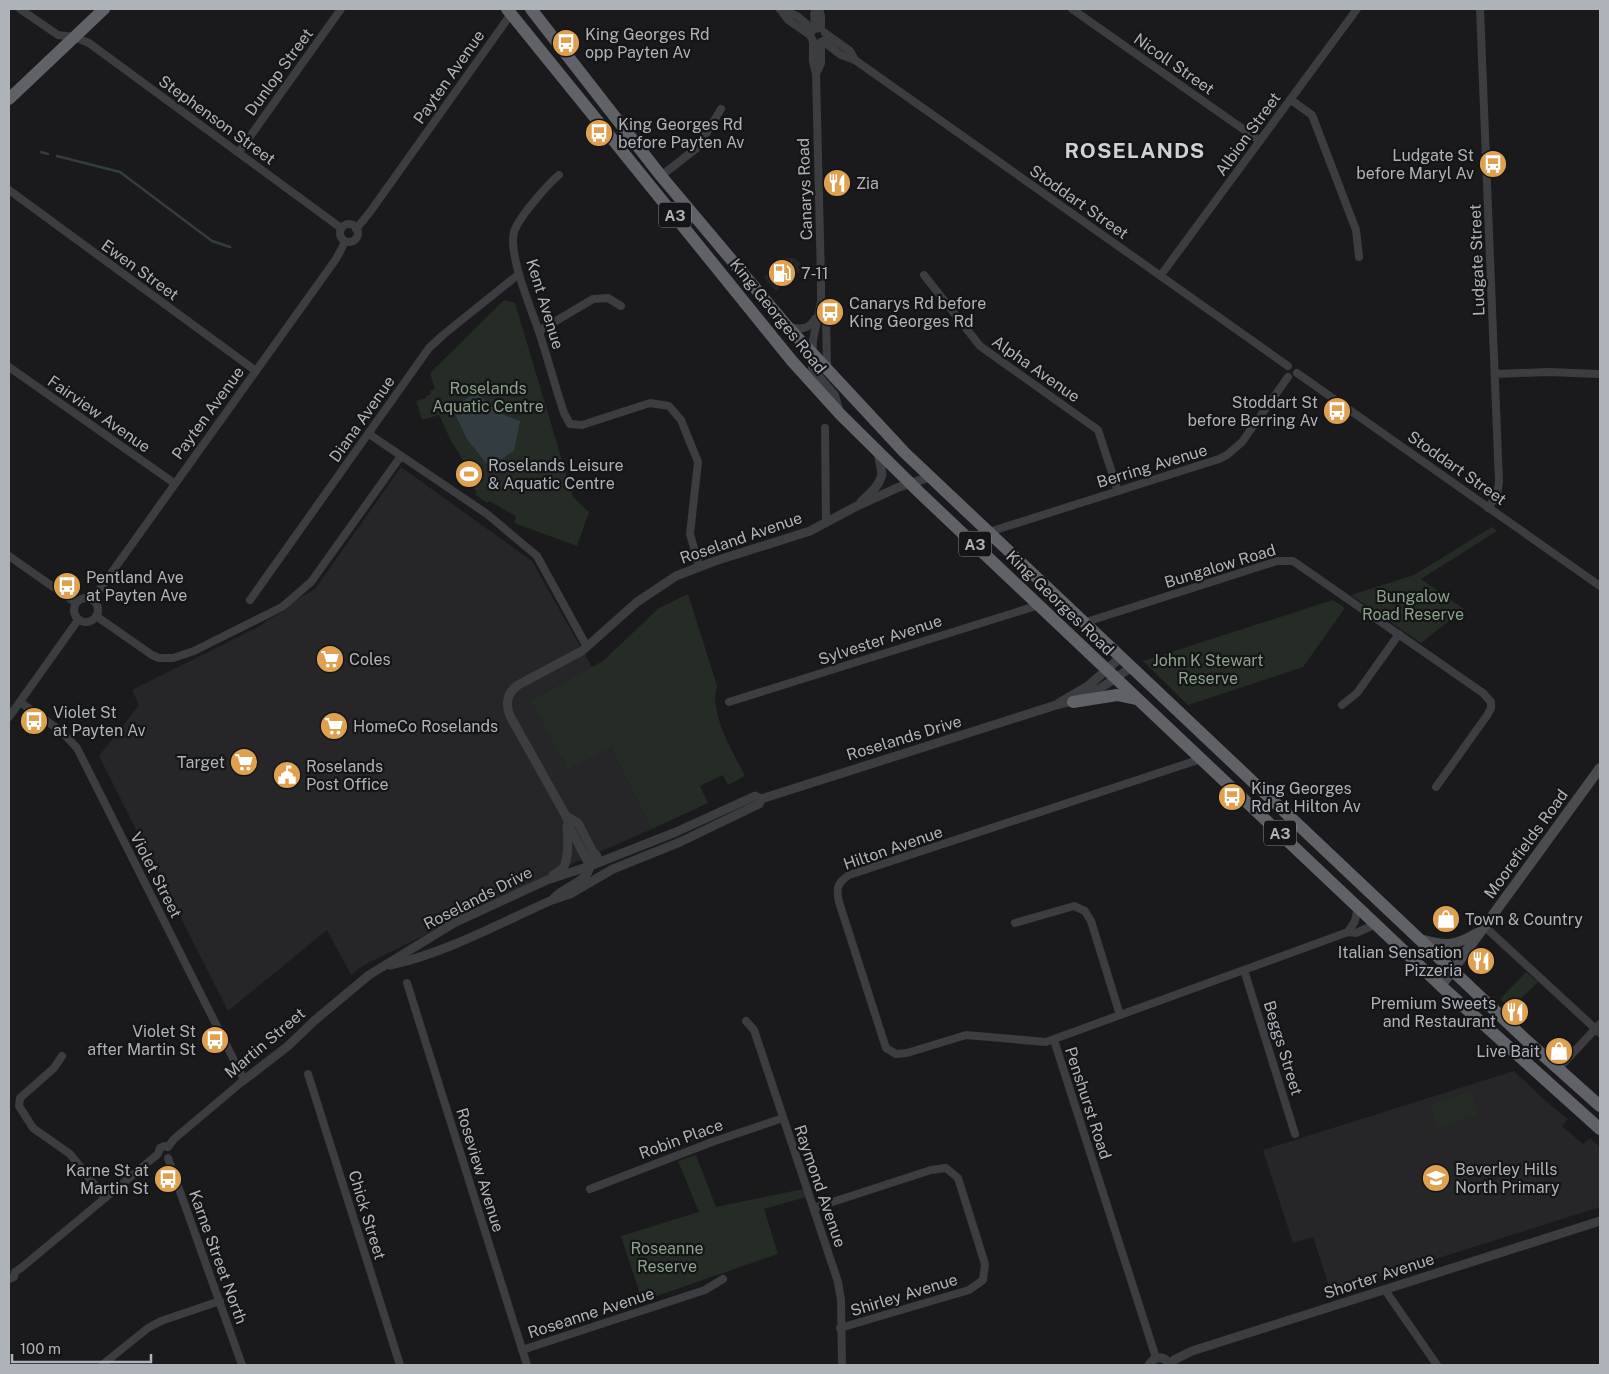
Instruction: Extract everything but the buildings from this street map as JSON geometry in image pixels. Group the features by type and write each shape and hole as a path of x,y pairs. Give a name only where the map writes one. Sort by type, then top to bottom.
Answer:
{"highway":[{"path":"9,99 104,9"},
{"name":"King Georges Road","path":"531,9 661,176 787,326 905,453 1130,668 1558,1069 1600,1106"},
{"name":"King Georges Road","path":"509,11 792,361 840,414 910,484 1441,986 1600,1129"},
{"path":"1073,702 1117,695 1138,700"}],"main road":[{"name":"Moorefields Road","path":"1441,986 1596,780 1600,768"},
{"path":"1418,938 1448,945 1462,940 1483,928"}],"street":[{"name":"Stephenson Street","path":"20,9 58,35 74,37 89,43 341,228"},
{"name":"Dunlop Street","path":"239,152 341,9"},
{"name":"Stoddart Street","path":"780,9 797,16 841,55 855,60 1288,366"},
{"name":"Stoddart Street","path":"780,9 788,20 850,51 855,60"},
{"path":"797,16 808,14 817,9"},
{"name":"Canarys Road","path":"816,74 821,57 814,14 817,9"},
{"name":"Nicoll Street","path":"1072,9 1260,141"},
{"name":"Albion Street","path":"1161,275 1357,9"},
{"name":"Ludgate Street","path":"1480,9 1499,482 1497,495 1488,508"},
{"name":"Payten Avenue","path":"356,229 370,212 509,11"},
{"name":"Canarys Road","path":"818,35 813,61 816,74 821,302 817,316 812,368 835,395 840,414"},
{"name":"Stoddart Street","path":"821,57 841,55"},
{"path":"1290,100 1312,115 1356,230 1359,257"},
{"path":"661,176 698,148 721,109"},
{"name":"Kent Avenue","path":"559,175 550,182 520,220 514,232 513,244 519,274 564,413 570,424 582,425 650,403 669,406 681,420 698,462 690,534 699,566"},
{"name":"Ewen Street","path":"9,190 256,372"},
{"path":"349,224 356,229 356,238 352,242 345,242 340,238 341,228 349,224"},
{"name":"Payten Avenue","path":"92,600 336,259 345,242"},
{"name":"Diana Avenue","path":"250,600 429,348 442,334 519,274"},
{"name":"Alpha Avenue","path":"924,275 980,346 1098,430 1118,491"},
{"path":"539,331 593,299 608,298 621,306"},
{"name":"Canarys Road","path":"821,302 826,316 827,369"},
{"path":"787,326 800,330 804,329 812,324 817,316"},
{"path":"1288,366 1294,366 1297,373 1293,377 1288,376 1285,371 1288,366"},
{"name":"Fairview Avenue","path":"9,367 174,484"},
{"path":"1495,374 1548,372 1600,374"},
{"name":"Stoddart Street","path":"1297,373 1600,586"},
{"name":"Berring Avenue","path":"989,532 1219,460 1242,442 1288,376"},
{"path":"825,428 826,523"},
{"path":"369,434 487,514 537,556 587,647"},
{"name":"Roseland Avenue","path":"855,507 876,488 881,478 878,452"},
{"path":"96,616 159,658 173,658 250,624 282,607 311,582 400,456"},
{"name":"Roseland Avenue","path":"590,866 571,830 566,816 507,710 507,701 510,693 518,685 587,647 637,602 676,576 699,566 786,539 826,523 855,507 930,477"},
{"path":"9,556 76,603"},
{"name":"Bungalow Road","path":"1083,623 1277,561 1293,561 1483,693 1491,702 1488,714 1436,787"},
{"path":"85,598 92,600 98,609 96,616 86,622 78,620 74,614 76,603 85,598"},
{"name":"Sylvester Avenue","path":"729,702 1039,605"},
{"path":"9,717 78,620"},
{"path":"1342,705 1357,693 1399,634"},
{"name":"Roselands Drive","path":"385,966 454,923 547,880 590,866 676,832 755,796 761,798 1056,705 1073,702 1095,692 1111,674 1120,658"},
{"name":"Roselands Drive","path":"1056,705 1111,674 1130,668"},
{"name":"Violet Street","path":"20,702 62,732 78,748 244,1080"},
{"name":"Hilton Avenue","path":"1054,1040 1046,1042 966,1035 907,1053 896,1054 886,1048 839,902 836,890 840,882 849,875 1201,759"},
{"name":"Roselands Drive","path":"385,966 412,960 570,894 613,870 665,848 758,804 761,798"},
{"path":"547,880 563,868 565,863 568,834 566,816"},
{"name":"Roseland Avenue","path":"566,816 578,823 593,852"},
{"path":"590,866 593,852 605,859"},
{"name":"Roselands Drive","path":"590,866 613,870"},
{"name":"Roselands Drive","path":"552,900 559,892 586,876 590,866"},
{"path":"1015,923 1074,906 1085,910 1120,1015"},
{"path":"1348,932 1355,921 1358,907"},
{"name":"Penshurst Road","path":"1153,1362 1054,1040 1348,932 1356,933 1376,924"},
{"path":"1483,928 1599,1029 1558,1069"},
{"name":"Martin Street","path":"9,1279 14,1277 12,1270 22,1268 158,1154 160,1148 168,1147 174,1139 288,1046 314,1021 369,975 385,966"},
{"name":"Beggs Street","path":"1244,970 1295,1134"},
{"name":"Roseview Avenue","path":"407,983 527,1365"},
{"name":"Raymond Avenue","path":"746,1021 754,1030 840,1292 838,1364"},
{"path":"62,1056 54,1068 20,1098 19,1106 33,1128 70,1154 105,1198"},
{"name":"Chick Street","path":"308,1074 400,1365"},
{"name":"Robin Place","path":"590,1189 712,1142 783,1118"},
{"path":"158,1154 162,1158 168,1158 171,1152 168,1147"},
{"name":"Karne Street North","path":"168,1158 242,1365"},
{"name":"Shirley Avenue","path":"814,1208 931,1170 946,1168 958,1178 986,1264 983,1280 970,1290 840,1328"},
{"name":"Shorter Avenue","path":"1169,1365 1174,1360 1192,1352 1600,1221"},
{"name":"Roseanne Avenue","path":"522,1350 705,1290 723,1279"},
{"path":"1385,1290 1437,1365"},
{"path":"102,1365 148,1328 161,1321 220,1301"},
{"path":"1153,1362 1163,1358 1169,1365"}],"shaded area":[{"name":"7-11","path":"781,258 795,258 801,264 798,267 801,270 776,291 764,277 780,262"},
{"path":"477,392 497,410 520,421 514,451 489,467 467,439 452,408"},
{"name":"HomeCo Roselands","path":"401,467 532,561 592,667 531,700 611,747 652,829 551,873 364,965 351,975 327,930 228,1011 99,756 139,705 132,690 262,625 267,620 285,611 285,606 315,589"},
{"name":"Beverley Hills North Primary","path":"1514,1071 1568,1119 1562,1126 1583,1144 1590,1138 1600,1147 1600,1207 1331,1292 1313,1237 1293,1243 1263,1150"}],"green space":[{"name":"Roselands Aquatic Centre","path":"504,300 515,303 573,497 589,512 577,546 514,523 516,516 489,501 487,503 475,494 477,492 456,470 465,463 451,441 439,415 422,420 416,401 426,398 426,396 431,394 430,391 435,389 430,373"},
{"name":"Bungalow Road Reserve","path":"1492,527 1497,531 1421,579 1464,609 1421,643 1351,595 1414,575"},
{"path":"688,594 717,686 715,697 719,721 745,776 728,785 723,775 700,786 708,803 652,829 611,747 568,769 531,700 603,661 659,608"},
{"name":"John K Stewart Reserve","path":"1333,600 1345,608 1303,667 1188,705 1143,661"},
{"path":"1526,972 1538,982 1511,1008 1500,999"},
{"path":"1471,1091 1478,1114 1437,1128 1430,1105"},
{"name":"Roseanne Reserve","path":"696,1155 716,1207 803,1189 806,1197 764,1209 778,1254 642,1301 621,1236 699,1212 678,1161"}],"waterway":[{"path":"41,152 48,154"},
{"path":"57,156 120,172 212,241 230,247"}],"place":[{"name":"King Georges Rd opp Payten Av","path":"566,43"},
{"name":"King Georges Rd before Payten Av","path":"599,133"},
{"name":"Ludgate St before Maryl Av","path":"1493,164"},
{"name":"Zia","path":"837,183"},
{"name":"7-11","path":"782,273"},
{"name":"Canarys Rd before King Georges Rd","path":"830,312"},
{"name":"Stoddart St before Berring Av","path":"1337,411"},
{"name":"Roselands Leisure & Aquatic Centre","path":"469,474"},
{"name":"Pentland Ave at Payten Ave","path":"67,586"},
{"name":"Coles","path":"330,659"},
{"name":"Violet St at Payten Av","path":"34,721"},
{"name":"HomeCo Roselands","path":"334,726"},
{"name":"Target","path":"244,762"},
{"name":"Roselands Post Office","path":"287,775"},
{"name":"King Georges Rd at Hilton Av","path":"1232,797"},
{"name":"Town & Country","path":"1446,919"},
{"name":"Italian Sensation Pizzeria","path":"1481,961"},
{"name":"Premium Sweets and Restaurant","path":"1515,1012"},
{"name":"Violet St after Martin St","path":"215,1040"},
{"name":"Live Bait","path":"1559,1051"},
{"name":"Beverley Hills North Primary","path":"1436,1178"},
{"name":"Karne St at Martin St","path":"168,1179"}],"district":[{"name":"ROSELANDS","path":"1135,150"}]}
